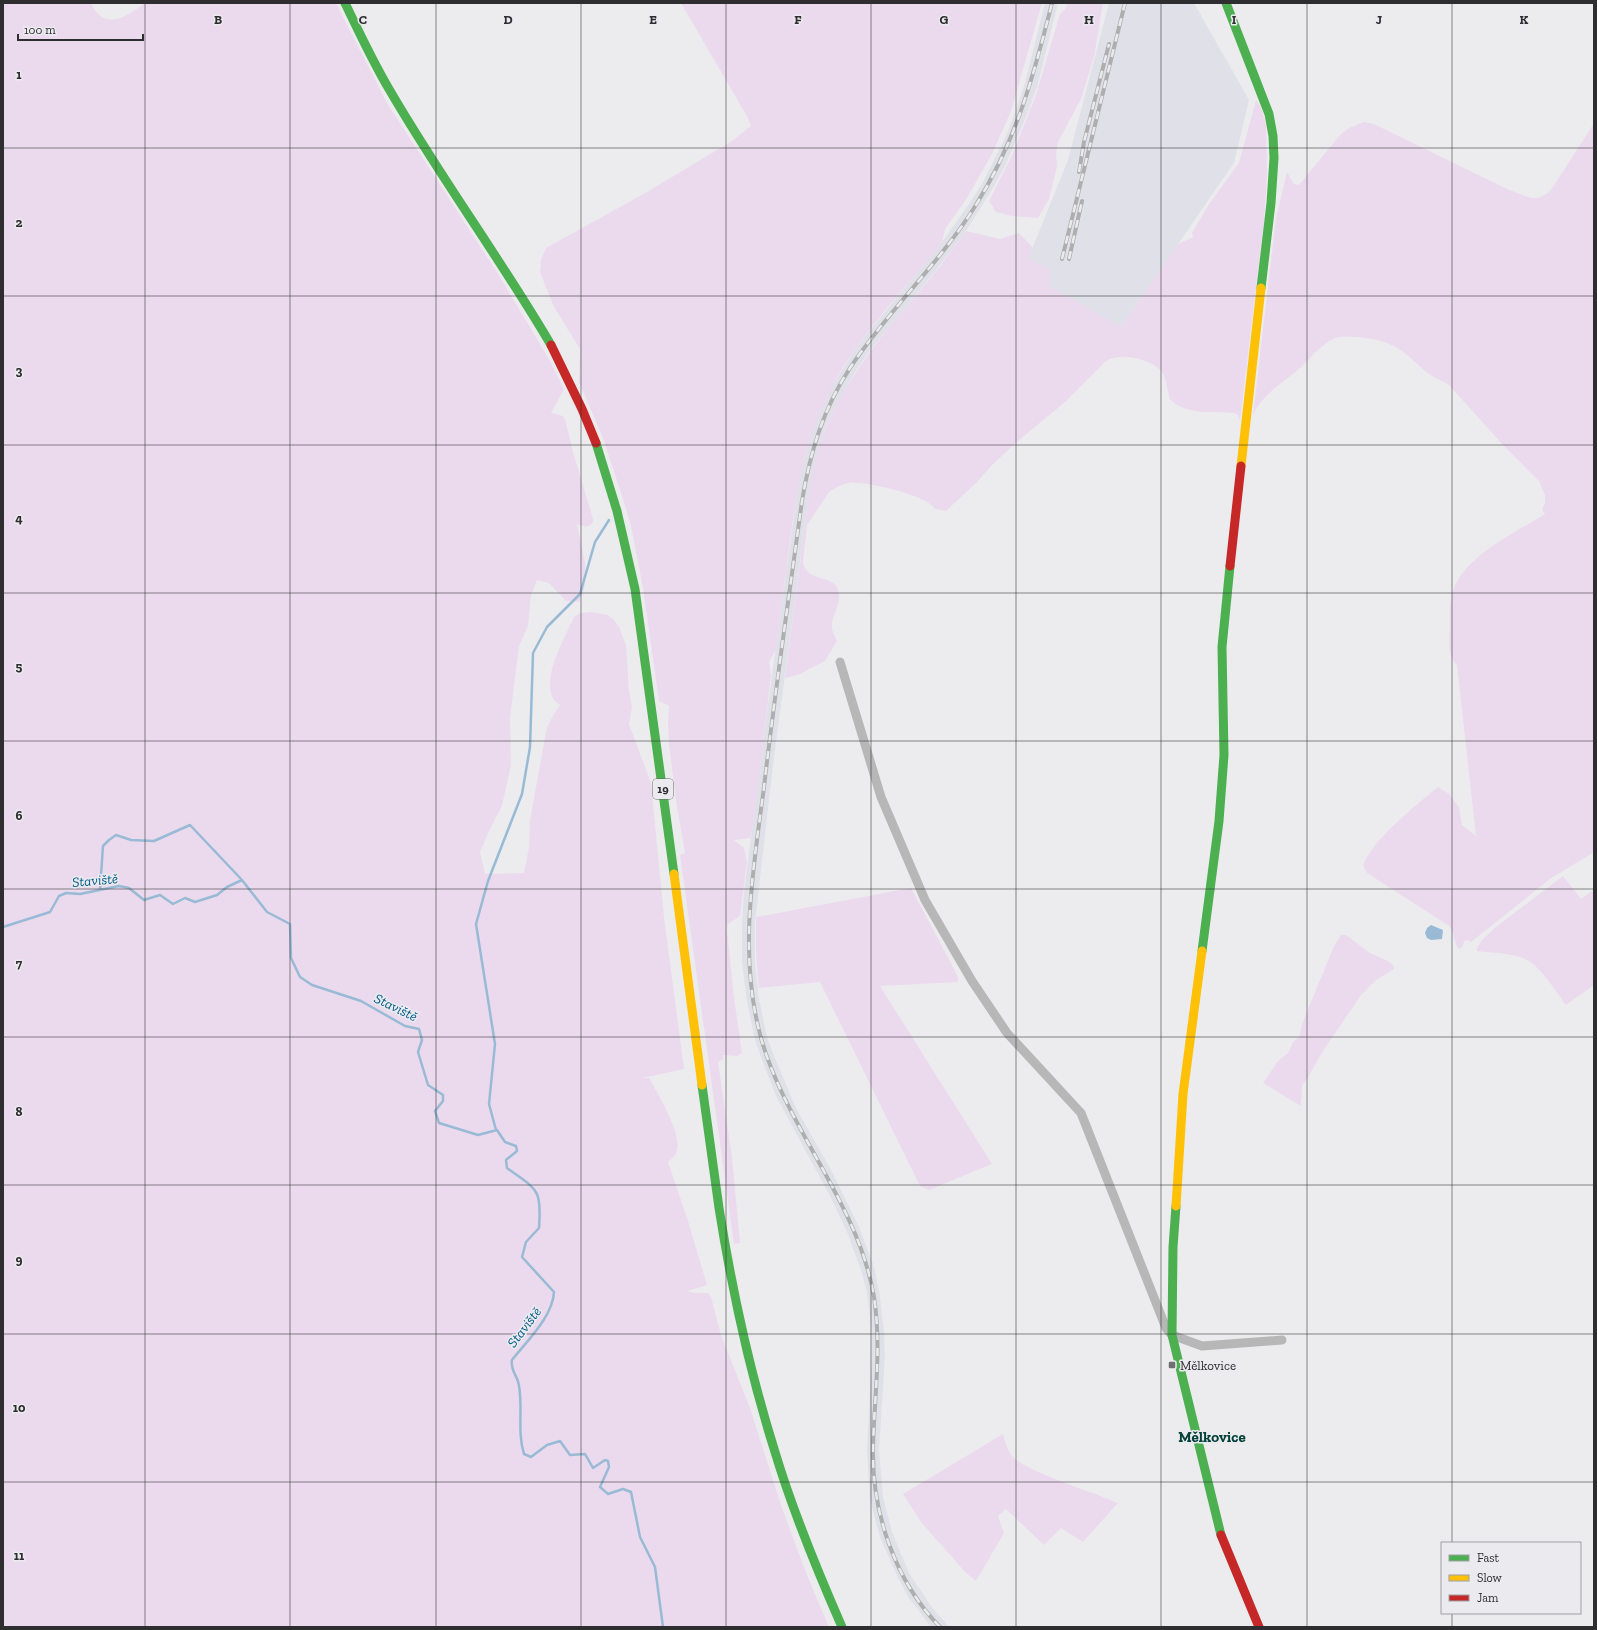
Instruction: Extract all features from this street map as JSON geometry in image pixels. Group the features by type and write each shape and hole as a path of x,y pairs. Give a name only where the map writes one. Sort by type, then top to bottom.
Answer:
{"main road":[{"name":"19","path":"345,3 394,99 507,272 557,358 584,413 606,469 630,559 640,620 719,1208 734,1289 748,1357 767,1426 795,1512 842,1627"},
{"path":"1226,3 1269,114 1273,129 1275,149 1271,203 1224,615 1222,648 1223,770 1219,821 1183,1094 1173,1248 1172,1335 1221,1534 1259,1627"}],"street":[{"path":"840,662 881,797 925,900 972,981 1007,1033 1081,1113 1166,1328 1172,1335 1202,1346 1282,1340"}],"shaded area":[{"path":"3,3 91,3 96,12 102,17 116,19 123,17 145,3 336,3 387,103 500,277 550,361 564,389 551,413 564,417 593,519 593,522 589,526 577,524 585,564 585,583 579,602 566,601 549,583 537,580 531,595 528,626 519,646 510,717 511,765 502,806 480,852 485,874 524,873 529,847 530,820 547,727 560,705 553,699 551,693 550,685 553,665 574,617 580,613 592,612 608,615 619,627 626,645 629,691 632,707 629,724 651,783 664,917 684,1069 642,1078 649,1078 664,1104 676,1136 678,1146 676,1153 668,1162 688,1221 707,1285 687,1291 695,1293 708,1293 711,1297 721,1335 750,1408 782,1508 807,1575 829,1627 3,1627"},
{"path":"681,3 1042,3 1011,111 992,154 967,198 945,229 942,242 884,312 843,367 822,407 803,465 792,526 776,650 769,662 771,675 753,825 750,838 734,840 744,848 747,861 740,916 728,924 727,930 734,998 742,1053 737,1056 723,1055 723,1059 718,1062 732,1157 740,1243 734,1244 680,855 685,853 676,801 669,744 669,706 659,701 643,588 631,526 603,438 579,382 580,349 554,307 540,272 541,260 546,248 647,192 732,141 751,126 748,118"},
{"path":"1045,3 1058,3 1037,87 1006,164 966,231 933,274 868,353 855,372 825,429 808,502 773,765 755,922 755,962 759,999 767,1037 796,1108 831,1170 859,1227 874,1267 879,1290 885,1356 879,1450 883,1497 892,1532 909,1573 931,1606 949,1627 931,1627 909,1598 898,1578 880,1537 875,1519 870,1498 867,1450 872,1333 867,1292 861,1270 847,1232 830,1196 776,1096 755,1040 747,1001 742,963 742,921 760,763 796,500 800,474 814,425 832,386 858,345 942,242 983,182 1005,138 1015,113 1025,83"},
{"path":"1067,3 1103,3 1094,57 1081,99 1058,142 1056,154 1057,166 1049,199 1038,218 1012,216 996,212 989,201 1013,153 1036,95 1060,14 1066,8"},
{"path":"1109,3 1194,3 1249,100 1234,163 1121,327 1048,286 1028,259 1068,160"},
{"path":"1256,100 1260,106 1266,124 1267,175 1264,222 1240,421 1238,415 1234,413 1200,412 1184,408 1176,404 1170,399 1164,375 1160,369 1136,358 1119,357 1105,362 1065,402 993,464 976,483 946,511 935,509 930,504 908,494 868,484 849,483 836,488 829,492 807,525 803,562 805,569 809,573 831,581 838,589 839,599 832,624 832,630 837,641 825,661 798,675 785,678 813,474 817,455 826,428 836,406 860,366 888,329 933,275 966,231 1000,239 1019,233 1033,248 1028,259 1050,269 1049,286 1121,327 1178,244 1193,237 1192,233 1209,204 1239,163"},
{"path":"1364,122 1374,124 1507,189 1531,198 1538,198 1549,192 1594,123 1594,852 1550,879 1471,942 1468,940 1464,941 1463,946 1459,949 1457,947 1453,932 1449,926 1367,873 1363,865 1368,855 1386,833 1438,787 1449,794 1459,807 1462,825 1476,836 1457,665 1452,657 1449,647 1452,595 1459,578 1479,556 1506,537 1545,514 1542,510 1545,503 1545,495 1539,481 1503,445 1449,385 1428,373 1395,346 1378,340 1356,337 1340,337 1330,341 1267,395 1253,415 1276,218 1287,172 1294,184 1299,185 1340,135 1349,128"},
{"path":"1563,876 1581,899 1592,891 1594,893 1594,985 1566,1005 1543,974 1532,963 1509,955 1477,951 1477,948 1482,940 1496,927"},
{"path":"911,888 958,977 958,982 880,986 992,1164 929,1190 920,1186 820,982 759,988 756,955 756,917"},
{"path":"1341,935 1346,935 1370,953 1388,961 1393,965 1394,969 1376,980 1362,994 1324,1049 1302,1085 1301,1106 1263,1083 1278,1061 1288,1053 1293,1042 1300,1036 1302,1024 1334,946"},
{"path":"1003,1434 1011,1455 1018,1461 1044,1475 1118,1503 1083,1542 1061,1528 1044,1545 1006,1509 998,1516 1004,1533 976,1581 966,1573 921,1522 903,1494"}],"water":[{"path":"1431,925 1443,930 1442,939 1431,940 1427,938 1425,933 1427,928"}],"waterway":[{"path":"496,1130 489,1104 495,1044 476,924 488,881 522,794 530,747 533,653 547,627 580,594 595,542 609,520"},
{"path":"100,890 103,846 109,840 116,835 131,840 154,841 190,825 242,880"},
{"name":"Staviště","path":"3,927 50,912 59,896 66,893 80,894 119,886 129,888 144,900 160,895 173,904 185,898 195,902 217,895 227,887 242,880 267,912 290,924 291,958 300,977 312,985 361,1001 405,1026 419,1029 422,1040 418,1052 428,1085 443,1095 443,1101 435,1111 439,1123 478,1135 497,1130 505,1142 516,1146 517,1151 506,1160 507,1168 531,1186 538,1197 540,1215 539,1228 526,1242 522,1257 554,1292 553,1301 544,1319 512,1360 512,1367 519,1386 520,1429 524,1454 531,1457 547,1445 560,1441 570,1455 585,1454 593,1468 605,1460 608,1461 609,1467 600,1487 608,1494 623,1489 631,1492 640,1537 655,1567 663,1627"}],"railway":[{"path":"940,1627 924,1609 910,1589 889,1545 882,1521 877,1497 873,1449 877,1355 874,1297 866,1262 853,1229 838,1198 787,1104 773,1072 761,1038 754,1007 750,976 749,944 752,881 777,680 802,501 809,466 819,432 832,399 864,347 945,249 960,229 989,183 1022,109 1038,57 1052,3"},
{"path":"1062,259 1125,3"},
{"path":"1079,172 1084,142 1109,44"},
{"path":"1069,259 1082,201"}],"traffic: fast":[{"path":"345,3 366,47 389,89 551,345"},
{"path":"1226,3 1269,114 1273,136 1274,158 1271,203 1261,288"},
{"path":"596,443 617,511 635,589 674,874"},
{"path":"1202,951 1219,821 1224,755 1222,647 1230,566"},
{"path":"702,1085 724,1239 742,1331 750,1362 766,1422 790,1497 842,1627"},
{"path":"1176,1206 1173,1247 1172,1335 1221,1535"}],"traffic: slow":[{"path":"1241,466 1261,288"},
{"path":"674,874 702,1085"},
{"path":"1176,1206 1183,1094 1202,951"}],"traffic: jam":[{"path":"551,345 582,409 596,443"},
{"path":"1230,566 1241,466"},
{"path":"1221,1535 1259,1627"}],"place":[{"name":"Mělkovice","path":"1172,1365"}],"district":[{"name":"Mělkovice","path":"1212,1437"}]}
